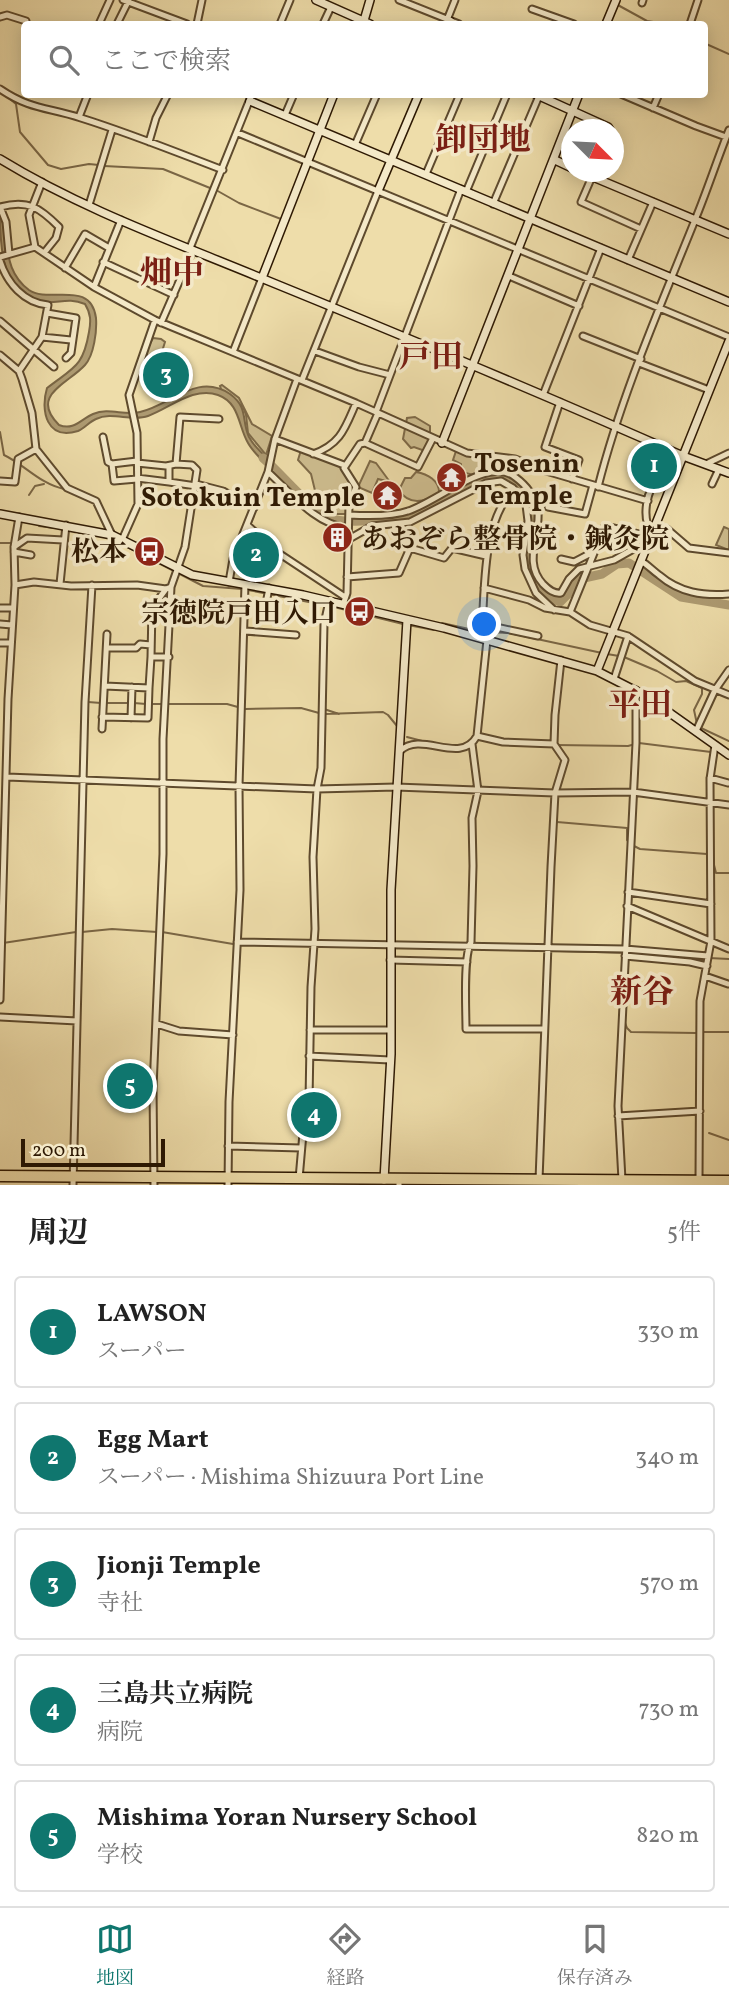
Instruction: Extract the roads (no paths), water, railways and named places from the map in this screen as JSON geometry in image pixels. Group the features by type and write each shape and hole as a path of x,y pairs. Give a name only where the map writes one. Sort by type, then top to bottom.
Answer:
{"highway":[{"path":"0,1178 73,1182 602,1185"},
{"path":"228,1182 299,1179 399,1185 539,1180 622,1183 729,1181"}],"street":[{"path":"100,21 110,0"},
{"path":"198,21 201,0"},
{"path":"281,21 290,0"},
{"path":"316,0 359,21"},
{"path":"366,21 370,0"},
{"path":"399,0 447,21"},
{"path":"449,21 455,0"},
{"path":"607,21 616,0"},
{"path":"691,21 698,0"},
{"path":"118,21 127,1 179,21"},
{"path":"324,21 331,6"},
{"path":"532,9 566,21"},
{"path":"0,17 7,15 26,21"},
{"path":"0,89 19,102 79,117 223,170"},
{"path":"79,117 86,98"},
{"path":"149,142 156,118 166,98"},
{"path":"122,540 137,508 137,433 129,396 158,321 174,295 251,98 493,204 729,302"},
{"path":"285,115 292,98"},
{"path":"233,352 332,98"},
{"path":"355,145 375,98"},
{"path":"229,582 233,559 269,471 275,439 299,379 315,351 417,98"},
{"path":"426,174 458,98"},
{"path":"365,443 449,219 505,98"},
{"path":"493,204 536,98"},
{"path":"544,98 589,119"},
{"path":"442,443 578,98"},
{"path":"548,507 585,513 658,308 728,133 630,98"},
{"path":"653,108 657,98"},
{"path":"89,205 112,130"},
{"path":"238,133 449,219 729,339 597,671"},
{"path":"0,159 121,220 729,473"},
{"path":"555,160 561,163"},
{"path":"42,182 29,215 35,247 94,287 158,321 356,403 467,453 515,459 648,501"},
{"path":"590,182 581,202 641,229"},
{"path":"610,182 729,234"},
{"path":"628,260 653,202"},
{"path":"9,254 6,222 0,206 14,204 32,205 59,227 56,238 44,253"},
{"path":"94,287 121,220"},
{"path":"65,268 85,234 108,248"},
{"path":"19,371 42,337 48,305 38,304 20,293 8,278 0,259 35,247"},
{"path":"543,395 601,248"},
{"path":"103,262 174,295"},
{"path":"509,276 579,306"},
{"path":"47,313 76,318 71,353 66,358"},
{"path":"0,321 54,367"},
{"path":"583,336 709,390"},
{"path":"42,337 71,340"},
{"path":"315,351 359,368 390,375"},
{"path":"0,355 19,371 32,413 36,449 67,488 96,501 112,535"},
{"path":"560,402 545,447 579,460 572,479"},
{"path":"313,454 327,449 335,442 356,403"},
{"path":"176,464 180,417 219,419"},
{"path":"102,717 148,718 152,608 169,588 179,570 196,485 196,467 107,462 103,437"},
{"path":"344,466 360,444 365,443 418,467 433,438"},
{"path":"275,439 344,466"},
{"path":"0,481 15,482 18,459 36,449"},
{"path":"706,464 729,453"},
{"path":"112,464 114,481 137,479 196,485 223,491 254,508"},
{"path":"169,466 169,482"},
{"path":"344,466 356,487 350,502 344,601"},
{"path":"712,484 719,469"},
{"path":"349,516 410,511 487,472 504,470 517,478 535,501 538,512 533,562 542,583 550,590 559,594 573,573 614,560 637,547 647,547"},
{"path":"269,471 321,519 349,527"},
{"path":"653,532 646,521 648,501 658,479 667,476 674,478"},
{"path":"349,539 372,525 410,522 486,483 501,481 514,489 526,505 523,555 525,569 536,593 554,610"},
{"path":"398,752 415,743 465,748 477,736 484,639 482,624 486,556 501,508 514,489"},
{"path":"0,514 112,535 179,570 207,579 269,588 329,601 344,601"},
{"path":"372,525 374,515"},
{"path":"0,1000 8,699 15,585 14,550 19,517"},
{"path":"60,584 66,525"},
{"path":"247,525 280,554 344,601 407,623 484,639 597,671 636,690 729,755"},
{"path":"570,612 606,525 653,532 667,530 689,548 729,552"},
{"path":"14,550 27,538 63,540"},
{"path":"347,577 398,574 410,548 442,558 446,557 452,548 486,556"},
{"path":"14,550 32,555"},
{"path":"561,559 574,562 595,551"},
{"path":"641,561 660,576 694,593 702,596 729,594"},
{"path":"15,585 34,582 169,588"},
{"path":"228,1182 240,890 239,786 245,584"},
{"path":"73,1182 85,702 92,585"},
{"path":"154,1182 153,1088 157,1024 163,739 169,657 169,588"},
{"path":"264,614 269,588"},
{"path":"484,588 554,610 570,612 584,622 628,636 695,681 729,695"},
{"path":"299,1179 304,1118 309,1101 314,943 313,856 321,768 324,624 329,601"},
{"path":"0,607 13,608"},
{"path":"384,1183 391,1030 390,945 396,787 407,623"},
{"path":"0,624 12,625"},
{"path":"482,624 538,636"},
{"path":"244,631 296,635"},
{"path":"102,729 107,634"},
{"path":"614,679 628,636"},
{"path":"0,643 11,643"},
{"path":"107,648 151,645"},
{"path":"151,657 169,657"},
{"path":"539,1180 543,1029 555,793 565,760 554,744 561,660"},
{"path":"0,669 10,671"},
{"path":"696,731 715,690 729,670"},
{"path":"105,687 149,688"},
{"path":"131,718 132,687"},
{"path":"622,1183 618,1116 636,690"},
{"path":"0,699 8,699"},
{"path":"477,736 503,742 554,744"},
{"path":"471,744 478,791 472,818 473,866 466,1029 543,1029"},
{"path":"703,1182 700,1001 711,941 710,778 715,745"},
{"path":"8,777 317,789 396,787 555,793 633,792 729,805"},
{"path":"710,778 728,783"},
{"path":"628,892 711,904"},
{"path":"627,906 729,949"},
{"path":"237,942 469,945 708,960"},
{"path":"625,953 690,962 708,960"},
{"path":"390,960 467,962"},
{"path":"705,976 729,983"},
{"path":"0,1017 77,1021"},
{"path":"157,1024 178,1031 233,1035"},
{"path":"310,1030 391,1030"},
{"path":"309,1056 390,1060"},
{"path":"618,1116 700,1111"},
{"path":"228,1146 302,1148"}],"waterway":[{"path":"616,4 647,21"},
{"path":"708,45 729,54"},
{"path":"5,95 16,104 20,132 48,165 61,169 99,165"},
{"path":"104,166 163,169 210,188"},
{"path":"216,190 239,203 281,219"},
{"path":"0,432 4,455 47,483 64,489"},
{"path":"263,458 313,507 335,520 342,521 405,518 472,483 496,476 507,478 523,489 530,503 528,560 531,577 541,592 560,602 568,594 575,580 602,574 617,564 629,563 681,597 729,605"},
{"path":"29,495 35,486 44,484"},
{"path":"39,526 54,528"},
{"path":"110,538 203,586 242,589"},
{"path":"0,543 13,543"},
{"path":"248,590 324,605"},
{"path":"330,606 403,624"},
{"path":"442,623 478,631"},
{"path":"408,625 434,630"},
{"path":"320,700 321,630"},
{"path":"484,632 509,633 602,653"},
{"path":"607,654 619,656"},
{"path":"624,657 676,682 686,681 702,688 694,710 697,724"},
{"path":"88,702 101,703"},
{"path":"106,703 129,703"},
{"path":"134,703 146,704"},
{"path":"152,704 227,704 245,709 301,708 319,713"},
{"path":"324,709 339,714"},
{"path":"325,714 383,712 397,726"},
{"path":"701,728 729,741"},
{"path":"407,737 426,742"},
{"path":"480,739 491,742"},
{"path":"556,745 628,746 639,743 711,752"},
{"path":"557,822 627,828 629,842"},
{"path":"634,846 640,849 707,854"},
{"path":"714,865 716,873 729,873"},
{"path":"82,932 112,929 157,932"},
{"path":"3,943 76,932"},
{"path":"162,932 233,944 295,946"},
{"path":"427,948 456,949"},
{"path":"490,949 630,953 704,960"},
{"path":"709,958 729,959"},
{"path":"624,1020 631,1032 696,1033"},
{"path":"704,1032 729,1032"},
{"path":"709,1133 729,1140"}],"place":[{"name":"Jionji Temple","path":"166,375"},
{"name":"LAWSON","path":"654,466"},
{"name":"Tosenin Temple","path":"451,478"},
{"name":"Sotokuin Temple","path":"388,496"},
{"name":"あおぞら整骨院・鍼灸院","path":"338,538"},
{"name":"松本","path":"150,551"},
{"name":"Egg Mart","path":"256,555"},
{"name":"宗徳院戸田入口","path":"360,612"},
{"name":"Mishima Yoran Nursery School","path":"130,1086"},
{"name":"三島共立病院","path":"314,1115"}],"district":[{"name":"卸団地","path":"483,139"},
{"name":"畑中","path":"172,272"},
{"name":"戸田","path":"431,356"},
{"name":"平田","path":"640,704"},
{"name":"新谷","path":"642,991"}]}
